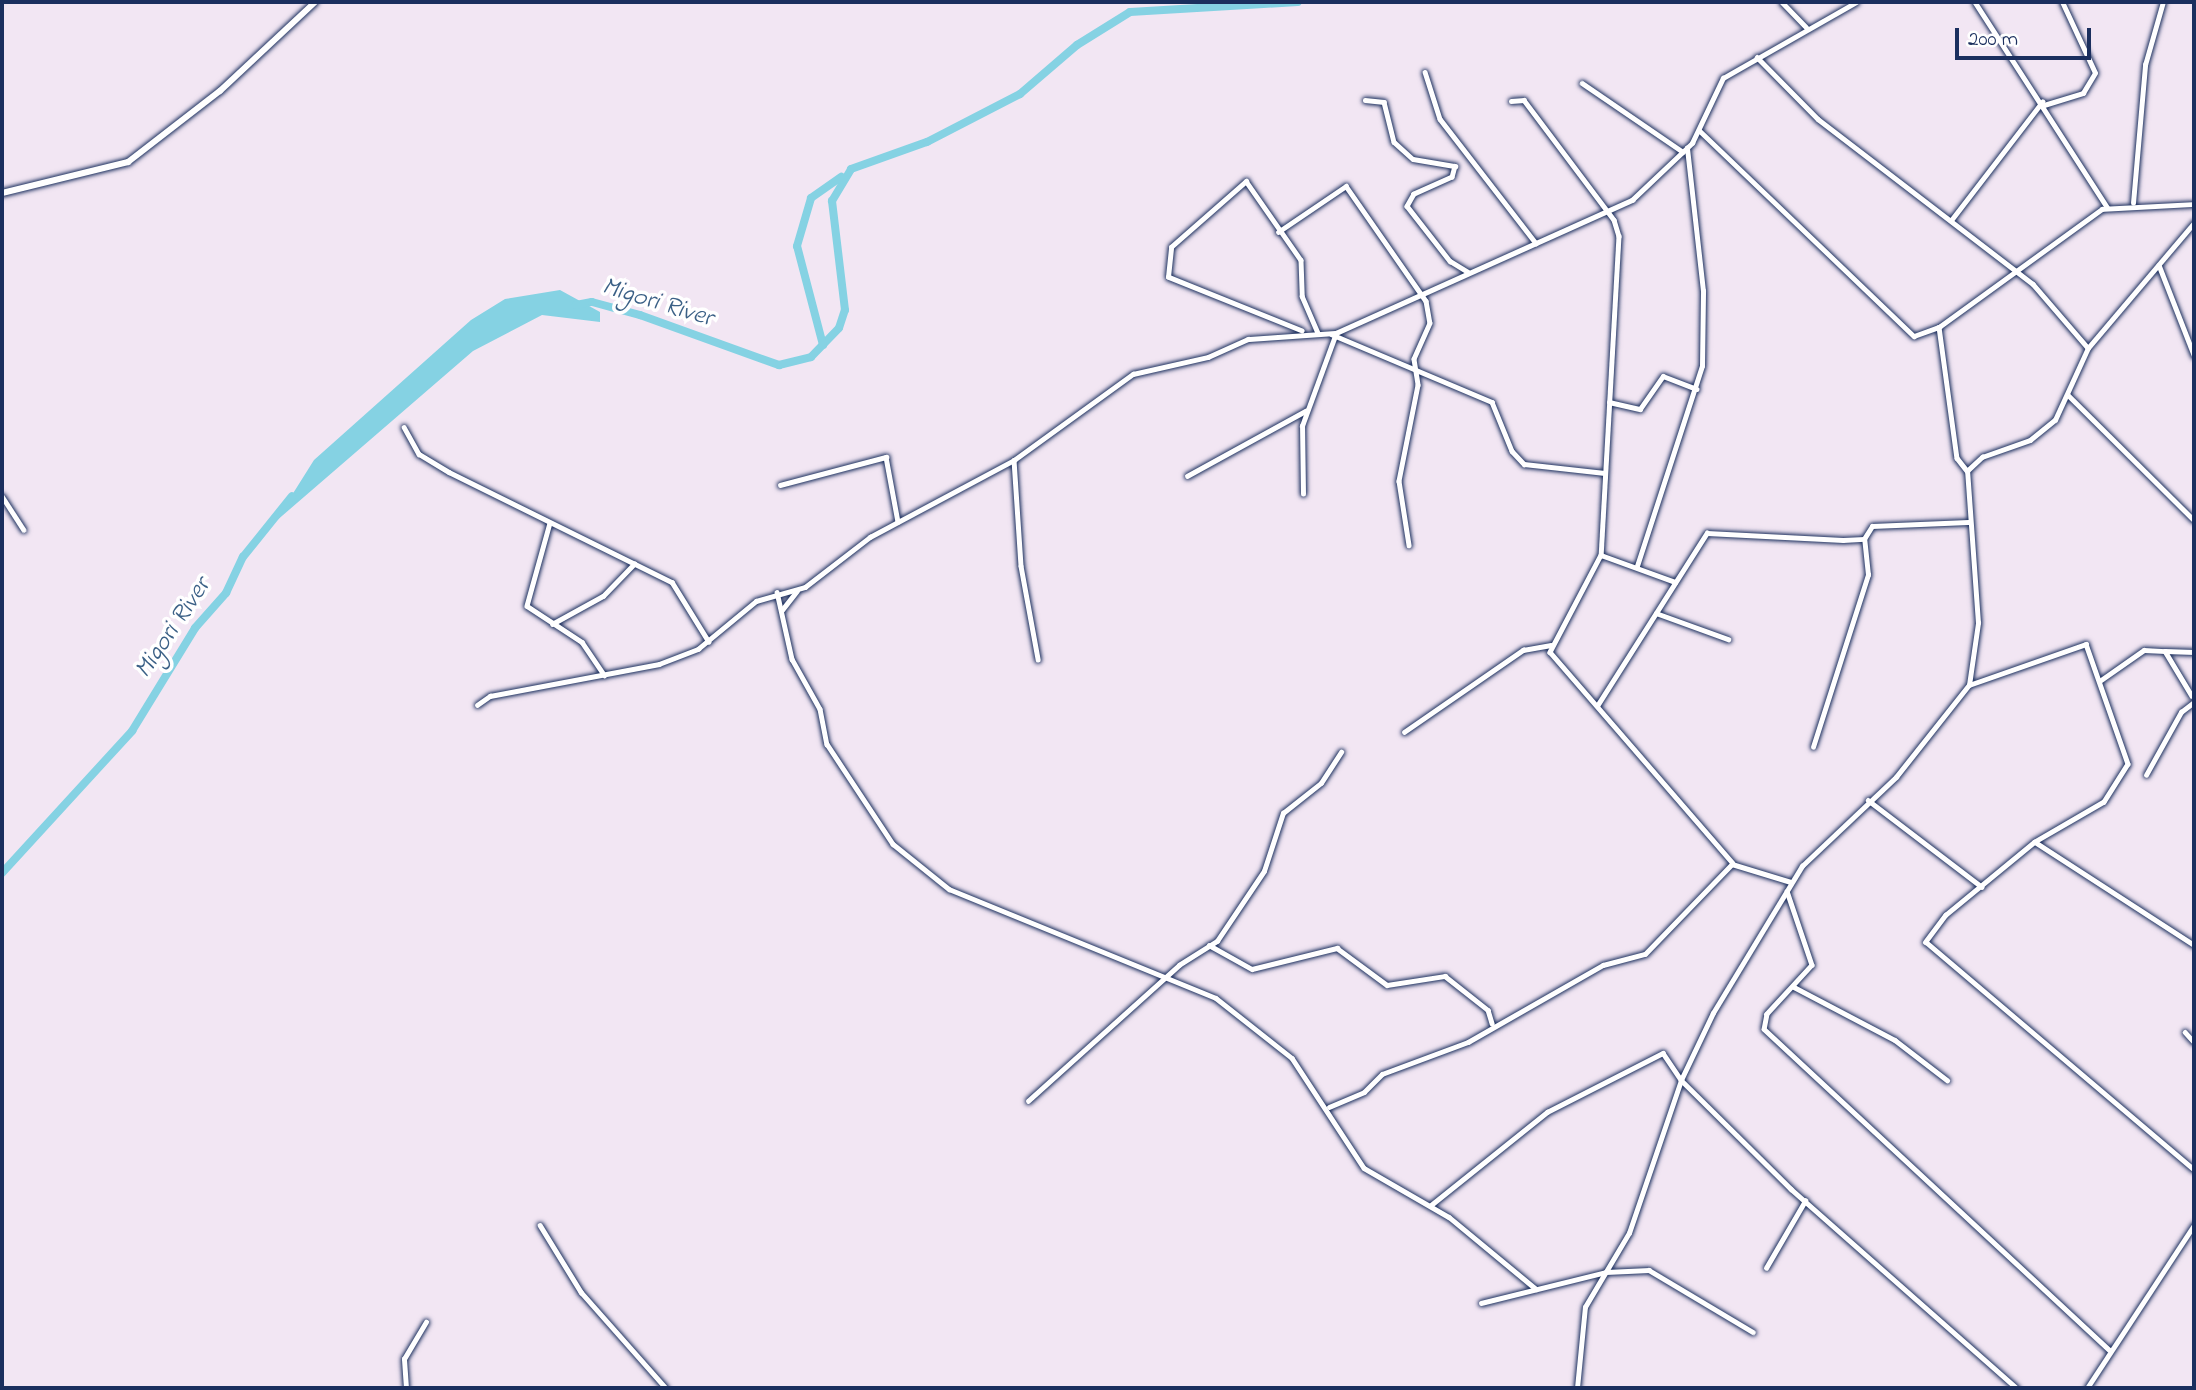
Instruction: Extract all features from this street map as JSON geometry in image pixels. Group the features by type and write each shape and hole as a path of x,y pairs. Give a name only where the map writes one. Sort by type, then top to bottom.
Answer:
{"street":[{"path":"2,193 128,162 219,91 314,2"},
{"path":"1782,2 1806,27"},
{"path":"1327,333 1423,295 1607,211 1644,191 1685,150 1699,130 1718,83 1806,27 1856,2"},
{"path":"1975,2 2043,103 2107,207"},
{"path":"1952,219 2043,103 2083,93 2095,73 2062,2"},
{"path":"2133,203 2145,69 2163,2"},
{"path":"1757,57 1818,119 2016,270 2088,348"},
{"path":"1425,72 1440,118 1536,243"},
{"path":"1582,83 1685,150"},
{"path":"1365,100 1384,102 1394,142 1413,159 1455,166 1452,177 1426,187 1406,203 1450,261 1469,272"},
{"path":"1511,101 1524,100 1607,211 1619,236 1601,555 1551,645 1550,653 1732,863 1791,882"},
{"path":"1699,130 1904,332 1920,336 1938,327 2107,207 2133,203 2194,204"},
{"path":"1637,566 1697,389 1705,322 1685,150"},
{"path":"1304,332 1217,301 1167,273 1171,247 1247,181 1278,232 1302,262 1301,296 1318,333"},
{"path":"1278,232 1344,185 1423,295 1430,323 1415,368 1418,380 1399,493 1409,545"},
{"path":"1967,471 1982,457 2044,431 2068,395 2088,348 2194,223"},
{"path":"2159,265 2194,355"},
{"path":"1577,1388 1581,1318 1611,1271 1681,1080 1713,1013 1791,882 1929,740 1969,685 1978,623 1968,522 1967,471 1957,458 1938,327"},
{"path":"782,610 798,590 898,522 1014,460 1133,374 1208,357 1248,339 1304,332 1335,336 1494,403 1510,448 1524,464 1605,473"},
{"path":"1303,494 1300,442 1306,411 1335,336"},
{"path":"1609,402 1640,409 1663,376 1697,389"},
{"path":"2068,395 2194,520"},
{"path":"1187,476 1306,411"},
{"path":"404,427 426,459 672,582 709,642"},
{"path":"780,485 887,458 898,522"},
{"path":"1014,460 1021,566 1038,659"},
{"path":"2,496 24,530"},
{"path":"1813,747 1868,575 1864,539 1870,527 1968,522"},
{"path":"550,523 527,604 552,624 582,642 604,675"},
{"path":"1597,706 1707,533 1864,539"},
{"path":"1601,555 1675,582"},
{"path":"552,624 603,596 634,564"},
{"path":"477,705 490,696 659,664 709,642 756,601 777,592 798,590"},
{"path":"777,592 791,656 820,709 827,744 894,844 949,889 1043,932 1212,995 1274,1040 1329,1107 1364,1168 1431,1205 1536,1289"},
{"path":"1656,613 1728,639"},
{"path":"1969,685 2086,644 2101,680 2128,765 2104,802 2035,842 1941,920 1926,942 2194,1168"},
{"path":"1404,732 1522,650 1551,645"},
{"path":"2101,680 2144,650 2194,652"},
{"path":"2146,775 2181,712 2194,704 2193,694 2165,651"},
{"path":"1028,1101 1167,976 1220,937 1264,871 1283,813 1321,783 1341,752"},
{"path":"1868,800 1982,887"},
{"path":"2035,842 2194,945"},
{"path":"1329,1107 1364,1092 1386,1073 1468,1042 1492,1023 1603,965 1651,950 1732,863"},
{"path":"1786,890 1812,962 1794,987 1767,1014 1764,1029 2109,1350"},
{"path":"1208,944 1252,969 1337,948 1387,985 1445,976 1488,1010 1492,1023"},
{"path":"1794,987 1895,1040 1947,1080"},
{"path":"2185,1032 2194,1042"},
{"path":"1431,1205 1587,1087 1660,1053 1681,1080 1805,1201 2017,1388"},
{"path":"1766,1268 1805,1201"},
{"path":"2087,1388 2109,1350 2194,1224"},
{"path":"540,1225 582,1292 666,1388"},
{"path":"1481,1303 1611,1271 1655,1271 1753,1332"},
{"path":"406,1388 404,1359 426,1322"}],"water":[{"path":"560,290 600,312 600,322 542,315 473,351 275,522 314,460 471,320 505,299"}],"waterway":[{"name":"Migori River","path":"576,305 592,302 640,315 779,365 811,357 839,328 845,310 832,201 851,169 927,142 1020,94 1077,45 1130,12 1298,2"},
{"path":"823,345 797,246 811,198 841,177"},
{"name":"Migori River","path":"2,873 132,731 195,628 226,593 243,557 292,496"}]}
